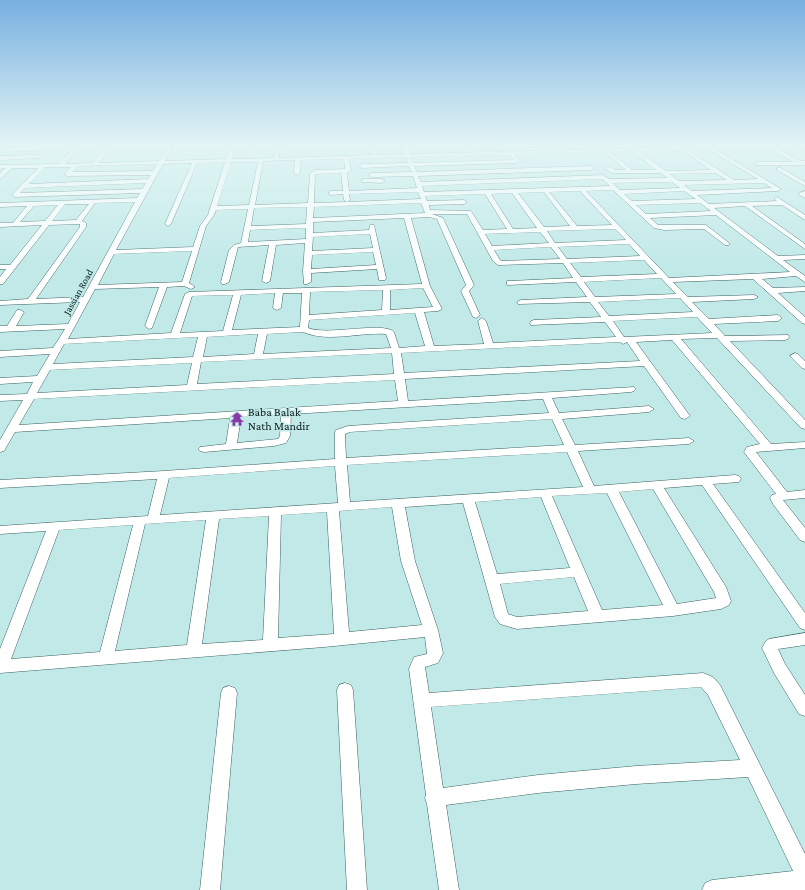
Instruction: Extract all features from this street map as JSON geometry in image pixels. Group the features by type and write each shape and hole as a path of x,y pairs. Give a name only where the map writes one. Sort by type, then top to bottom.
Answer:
{"street":[{"path":"36,186 24,186 15,195 144,191"},
{"name":"Jassian Road","path":"1,446 71,326 148,186"},
{"path":"168,224 185,186"},
{"path":"185,284 195,249 204,225 210,218 220,186"},
{"path":"244,244 256,186"},
{"path":"304,329 312,186"},
{"path":"345,186 349,218"},
{"path":"396,186 420,189 487,192 581,189 746,191 778,189 772,186"},
{"path":"408,186 464,202"},
{"path":"419,186 428,213 440,218 470,285 465,288 465,291 479,318 490,346"},
{"path":"213,208 348,204 420,189 448,186"},
{"path":"332,193 472,186"},
{"path":"613,186 659,228 706,227"},
{"path":"682,186 805,280"},
{"path":"737,186 746,191"},
{"path":"581,189 805,426"},
{"path":"545,190 575,228"},
{"path":"763,190 805,218"},
{"path":"514,191 607,319 647,363 684,416"},
{"path":"487,192 511,231"},
{"path":"805,192 801,194 805,196"},
{"path":"0,205 139,200"},
{"path":"631,203 701,201"},
{"path":"78,222 93,202"},
{"path":"0,282 63,203"},
{"path":"707,206 783,203"},
{"path":"15,224 32,204"},
{"path":"746,205 805,247"},
{"path":"247,228 349,218 469,212 497,261 501,263 646,258"},
{"path":"645,216 718,213"},
{"path":"691,214 727,244"},
{"path":"305,318 419,312 438,309 436,301 426,286 407,216"},
{"path":"371,217 382,278"},
{"path":"0,225 83,223 83,226 30,302"},
{"path":"480,232 616,226"},
{"path":"225,282 233,250 236,246 373,232"},
{"path":"489,248 631,242"},
{"path":"266,281 273,243"},
{"path":"112,252 195,249"},
{"path":"308,253 376,250"},
{"path":"776,258 805,257"},
{"path":"0,267 12,267"},
{"path":"307,271 379,267"},
{"path":"510,283 578,280 755,277 798,274"},
{"path":"755,277 805,321"},
{"path":"92,287 185,284 192,288 174,337"},
{"path":"149,326 164,285"},
{"path":"189,294 279,291 307,286 426,286"},
{"path":"386,287 387,296 384,304 386,313"},
{"path":"770,291 805,288"},
{"path":"277,308 279,291"},
{"path":"227,333 237,293"},
{"path":"521,302 593,299 754,297"},
{"path":"0,303 86,299"},
{"path":"10,329 20,312"},
{"path":"419,312 430,349"},
{"path":"534,323 700,314"},
{"path":"706,322 778,318"},
{"path":"0,329 71,326"},
{"path":"0,354 59,347 227,333 304,329 322,334 388,331 392,333 396,351 403,404"},
{"path":"258,357 263,332"},
{"path":"191,388 203,335"},
{"path":"675,338 768,447"},
{"path":"47,367 675,338 785,338"},
{"path":"795,356 805,366"},
{"path":"0,398 647,363"},
{"path":"0,381 40,379"},
{"path":"11,429 546,396 631,389"},
{"path":"546,396 590,490"},
{"path":"342,639 339,508 341,462 340,432 348,429 649,409"},
{"path":"204,448 274,443 282,441 285,436 286,411"},
{"path":"231,446 236,414"},
{"path":"0,484 164,475 341,462 689,441"},
{"path":"784,496 750,452 751,449 805,444"},
{"path":"106,657 147,520 164,475"},
{"path":"0,530 398,504 735,479"},
{"path":"705,482 805,624"},
{"path":"468,498 502,617 505,620 511,622 598,617 716,605 724,601 723,596 656,485"},
{"path":"611,488 674,610"},
{"path":"545,493 598,617"},
{"path":"805,494 776,498 805,537"},
{"path":"398,504 408,561 431,630 434,656 431,660 419,662 416,669 434,798 449,890"},
{"path":"270,644 275,512"},
{"path":"194,651 213,516"},
{"path":"54,527 0,666 342,639 431,630"},
{"path":"492,580 578,572"},
{"path":"805,639 774,643 770,648 779,668 805,709"},
{"path":"421,701 702,680 707,682 714,690 805,875"},
{"path":"345,690 357,890"},
{"path":"210,890 229,693"},
{"path":"434,798 538,784 636,775 753,768"},
{"path":"712,890 805,880"}],"place":[{"name":"Baba Balak Nath Mandir","path":"237,419"}]}
